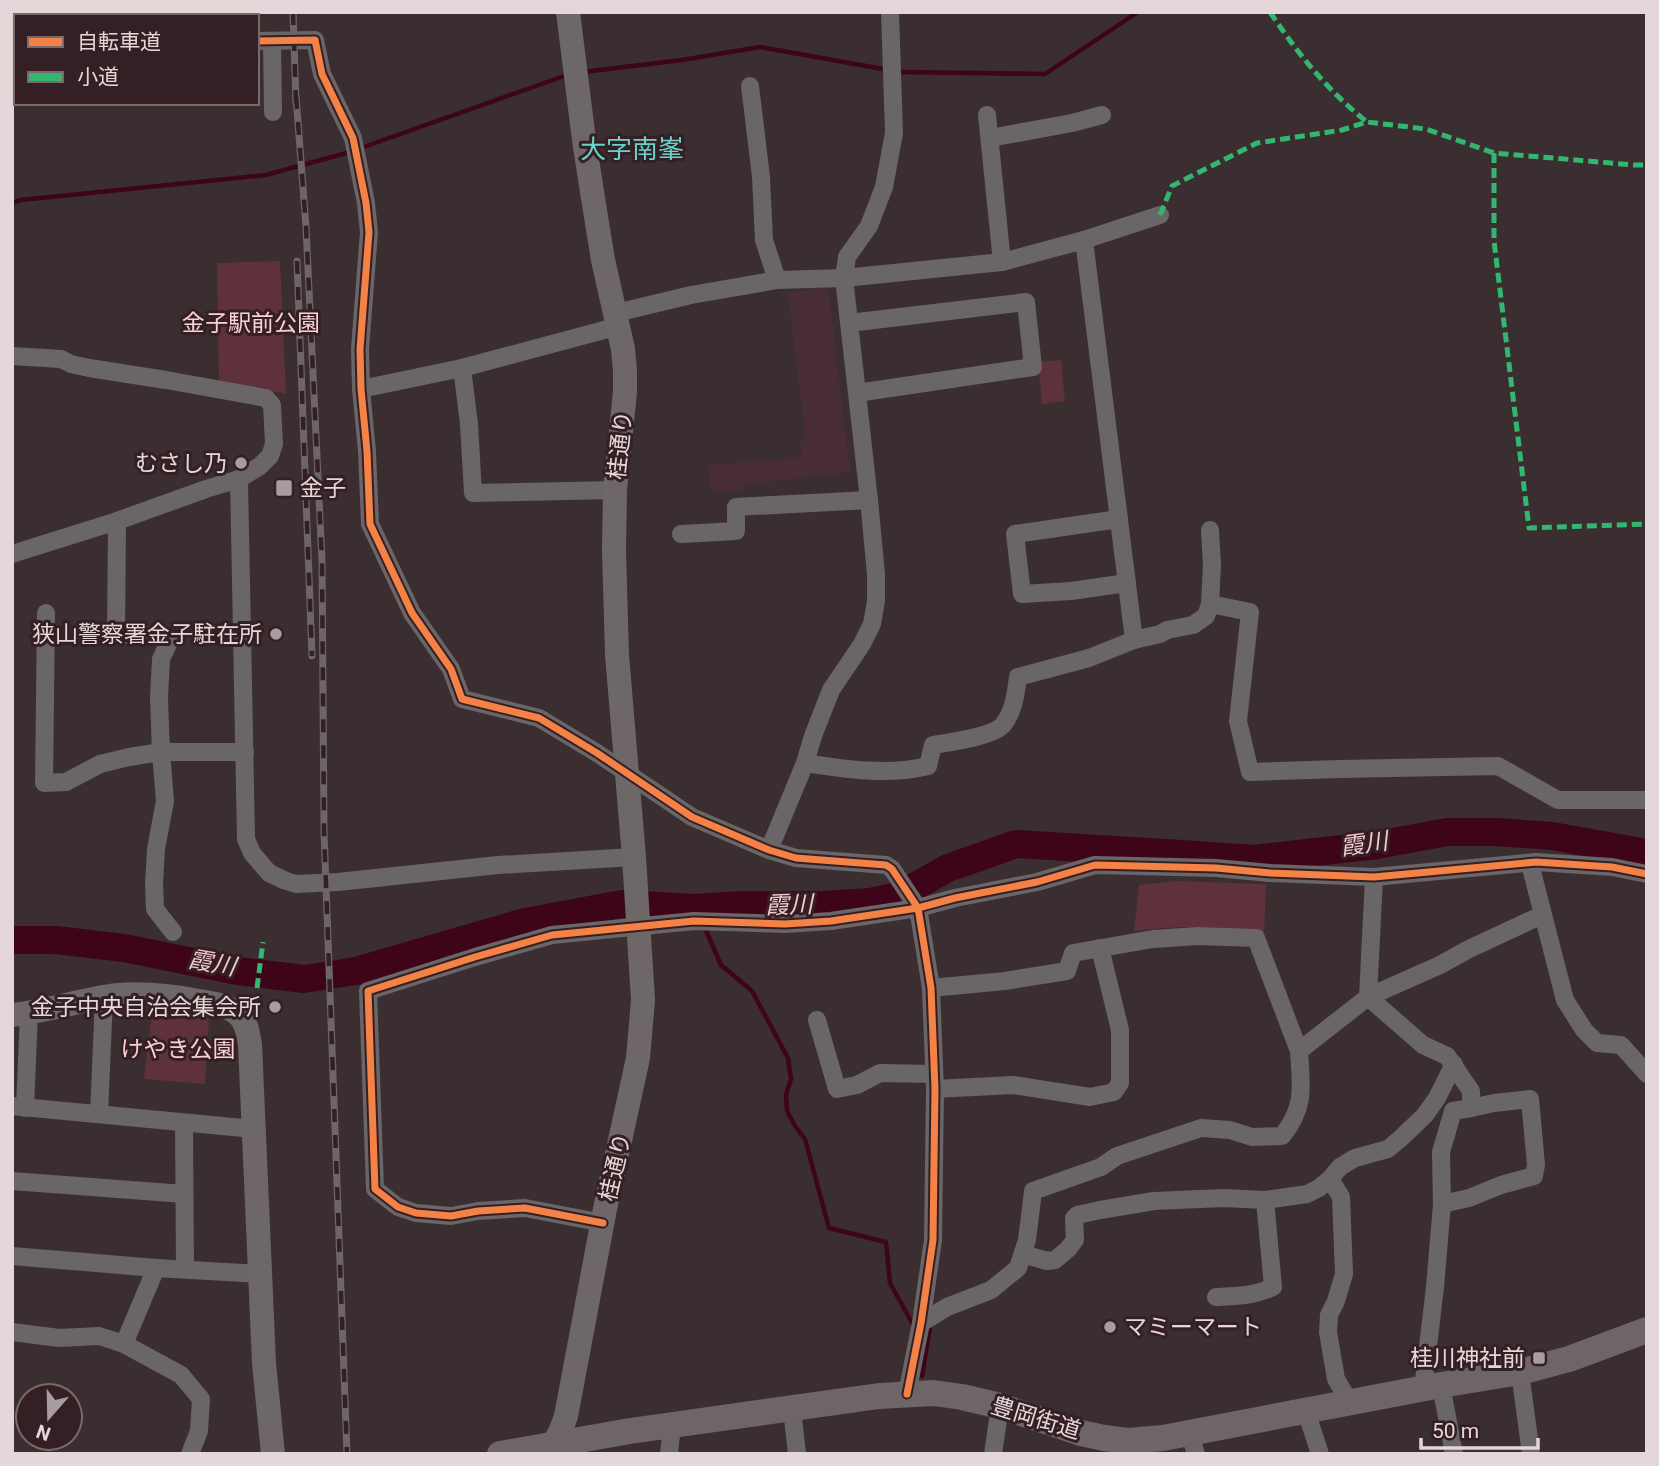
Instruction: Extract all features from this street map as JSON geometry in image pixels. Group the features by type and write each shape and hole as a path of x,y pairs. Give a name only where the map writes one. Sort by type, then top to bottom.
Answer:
{"main road":[{"name":"豊岡街道","path":"500,1454 550,1450 672,1425 879,1396 934,1393 1000,1406 1130,1447 1163,1438 1193,1444 1306,1411 1520,1372 1569,1359 1647,1330"}],"street":[{"name":"桂通り","path":"550,1450 566,1416 638,1058 643,1000 617,655 614,550 615,490 625,370 585,152 568,12"},
{"path":"769,850 805,763 831,690 872,624 876,600 869,500 844,278 847,257 869,226 884,187 894,133 890,12"},
{"path":"273,112 265,41 316,40 322,74 353,138 366,203 369,232 360,349 361,389 368,451 370,524 412,614 451,669 462,699 539,718 597,752 692,817 769,850 796,858 886,865 892,869 918,908 931,988 935,1081 933,1240 907,1394"},
{"path":"750,86 761,177 764,240 777,280"},
{"path":"987,115 1002,262"},
{"path":"990,138 1102,115"},
{"path":"361,389 462,368 691,295 777,280 844,278 1002,262 1084,240 1160,215"},
{"path":"1084,240 1134,640"},
{"path":"849,323 1026,302 1033,367 857,393"},
{"path":"12,356 61,359 71,364 108,372 266,398 272,405 275,444 270,456 260,466 239,479 12,554"},
{"path":"462,368 473,493 615,490"},
{"path":"239,479 246,839 252,853 270,873 296,884 498,865 635,869"},
{"path":"681,534 736,531 736,507 869,500"},
{"path":"1119,519 1015,534 1022,594 1071,591 1127,583"},
{"path":"117,521 116,634 164,636 169,642 161,659 159,697 165,801 156,849 155,909 173,932"},
{"path":"805,763 856,770 915,769 928,766 933,745 979,736 1001,727 1011,711 1018,677 1088,658 1167,630 1193,625 1206,616 1210,604 1210,530"},
{"path":"1210,604 1250,612 1238,721 1250,772 1497,766 1558,800 1647,800"},
{"path":"46,613 44,783 66,782 100,764 161,752 245,752"},
{"path":"603,1223 525,1208 451,1216 416,1213 398,1207 375,1189 368,990 552,935 702,921 831,921 918,908 955,898 1037,883 1095,865 1216,868 1374,877 1536,862 1612,867 1647,874"},
{"path":"1530,864 1565,1000 1597,1043 1621,1045 1647,1074"},
{"path":"1368,997 1374,877"},
{"path":"1299,1051 1368,997 1542,915"},
{"path":"921,1322 947,1307 991,1290 1018,1268 1027,1240 1033,1191 1101,1167 1117,1156 1201,1128 1230,1130 1252,1137 1282,1136 1299,1110 1301,1084 1299,1051 1256,938 1153,939 1073,954 1067,971 1005,981 931,988"},
{"path":"817,1020 837,1089 857,1085 880,1073 935,1081 1013,1085 1090,1097 1114,1092 1120,1083 1120,1030 1100,948"},
{"path":"254,1129 19,1107 21,1014 104,998 135,995 218,1004 239,1015 247,1028 250,1044 254,1129 264,1363 273,1454"},
{"path":"1368,997 1423,1045 1447,1056 1471,1091 1471,1108"},
{"path":"99,1115 104,998"},
{"path":"1023,1254 1047,1261 1055,1260 1075,1240 1074,1218 1100,1210 1154,1201 1223,1198 1265,1200 1307,1194 1319,1188 1340,1167 1356,1158 1388,1149 1425,1115 1454,1064"},
{"path":"1442,1204 1469,1199 1502,1185 1534,1176 1536,1165 1530,1099 1453,1111 1441,1152 1442,1204 1435,1287 1432,1387 1454,1454"},
{"path":"184,1124 185,1269"},
{"path":"1330,1179 1341,1198 1344,1274 1329,1315 1328,1332 1336,1378 1350,1403"},
{"path":"12,1181 184,1194"},
{"path":"1216,1297 1241,1296 1273,1287 1265,1200"},
{"path":"12,1256 260,1274"},
{"path":"124,1344 156,1268"},
{"path":"12,1332 59,1338 99,1336 124,1344 181,1375 201,1399 198,1431 190,1454"},
{"path":"1520,1372 1531,1454"},
{"path":"993,1454 1000,1406"},
{"path":"792,1409 797,1454"},
{"path":"1306,1411 1320,1454"},
{"path":"669,1454 672,1425"}],"shaded area":[{"path":"828,287 850,472 742,485 741,490 711,493 708,465 802,457 800,439 805,437 788,292"}],"green space":[{"name":"金子駅前公園","path":"280,261 286,394 219,382 217,263"},
{"path":"1061,360 1065,401 1042,404 1038,362"},
{"path":"1175,881 1266,884 1264,933 1199,927 1134,931 1139,885"},
{"name":"けやき公園","path":"153,1005 202,1009 209,1019 205,1084 144,1079"}],"waterway":[{"path":"901,72 1045,74 1138,12"},
{"path":"583,72 760,47 883,69"},
{"path":"358,149 567,75"},
{"path":"12,203 266,175 350,152"},
{"name":"霞川","path":"12,940 56,940 124,948 238,971 304,979 356,971 525,922 622,904 695,908 870,902 898,896 948,868 1016,844 1254,859 1377,845 1447,832 1496,832 1552,836 1647,853"},
{"path":"704,926 721,965 752,991 788,1058 791,1079 786,1095 787,1111 805,1139 829,1228 886,1242 890,1283 912,1323 917,1324"},
{"path":"922,1376 930,1327 926,1326"}],"railway":[{"path":"293,12 296,103"},
{"path":"296,96 306,227 322,561 324,831 347,1454"},
{"path":"297,261 312,656"}],"marked path":[{"path":"1270,12 1314,71 1339,98 1367,122"},
{"path":"1160,215 1172,186 1257,143 1342,130 1367,122 1426,129 1494,153 1647,165"},
{"path":"1494,153 1494,241 1529,528 1647,524"},
{"path":"257,988 263,942"}],"cycle path":[{"path":"259,41 315,40 322,74 353,138 369,232 360,349 370,524 412,613 451,669 462,699 539,718 597,753 692,817 769,850 796,858 886,865 892,869 918,908 931,988 935,1089 933,1240 907,1394"},
{"path":"603,1223 525,1208 451,1216 416,1213 398,1207 375,1189 368,991 552,935 694,921 785,924 831,921 918,908 1037,882 1095,865 1216,868 1374,877 1536,862 1612,867 1647,874"}],"place":[{"name":"むさし乃","path":"241,463"},
{"name":"金子","path":"284,488"},
{"name":"狭山警察署金子駐在所","path":"276,634"},
{"name":"金子中央自治会集会所","path":"275,1007"},
{"name":"マミーマート","path":"1110,1327"},
{"name":"桂川神社前","path":"1539,1358"}],"district":[{"name":"大字南峯","path":"632,149"}]}
